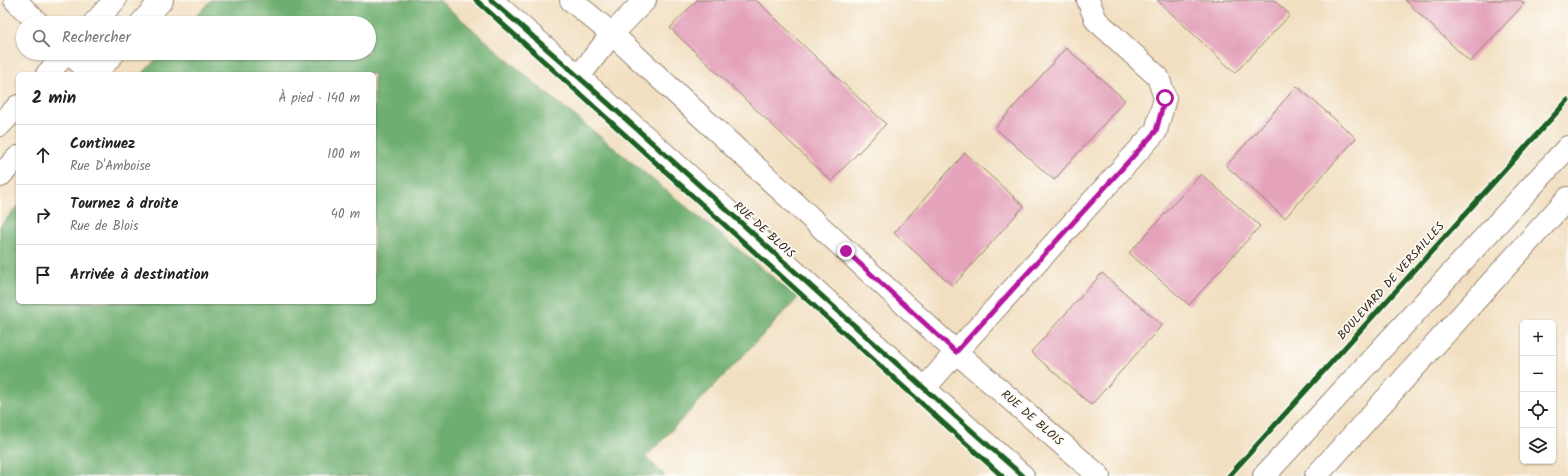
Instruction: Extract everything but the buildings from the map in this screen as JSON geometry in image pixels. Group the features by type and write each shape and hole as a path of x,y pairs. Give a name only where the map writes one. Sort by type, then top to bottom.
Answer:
{"street":[{"path":"15,0 31,16"},
{"path":"100,16 115,0"},
{"path":"147,16 162,0"},
{"name":"RUE DE BLOIS","path":"491,0 579,76 924,390 1023,476"},
{"name":"RUE DE BLOIS","path":"571,0 612,34 956,352 1099,476"},
{"path":"579,76 612,34 645,0"},
{"path":"924,390 956,352 1156,131 1165,98 1158,77 1096,20 1088,0"},
{"path":"50,72 61,60"},
{"path":"77,60 92,72"},
{"path":"96,72 107,60"},
{"path":"0,125 16,108"},
{"path":"1264,476 1568,147"},
{"path":"0,176 16,159"},
{"path":"1316,476 1568,198"}],"green space":[{"path":"211,0 439,0 538,86 798,298 646,457 665,476 0,476 0,226 16,208 16,304 376,304 376,72 144,72 155,60 376,60 376,16 196,16"}],"cycle path":[{"path":"476,0 1002,476"},
{"path":"491,0 625,118 1023,476"},
{"name":"BOULEVARD DE VERSAILLES","path":"1229,476 1568,100"}],"route":[{"path":"846,251 956,352 1156,131 1165,98"}]}
